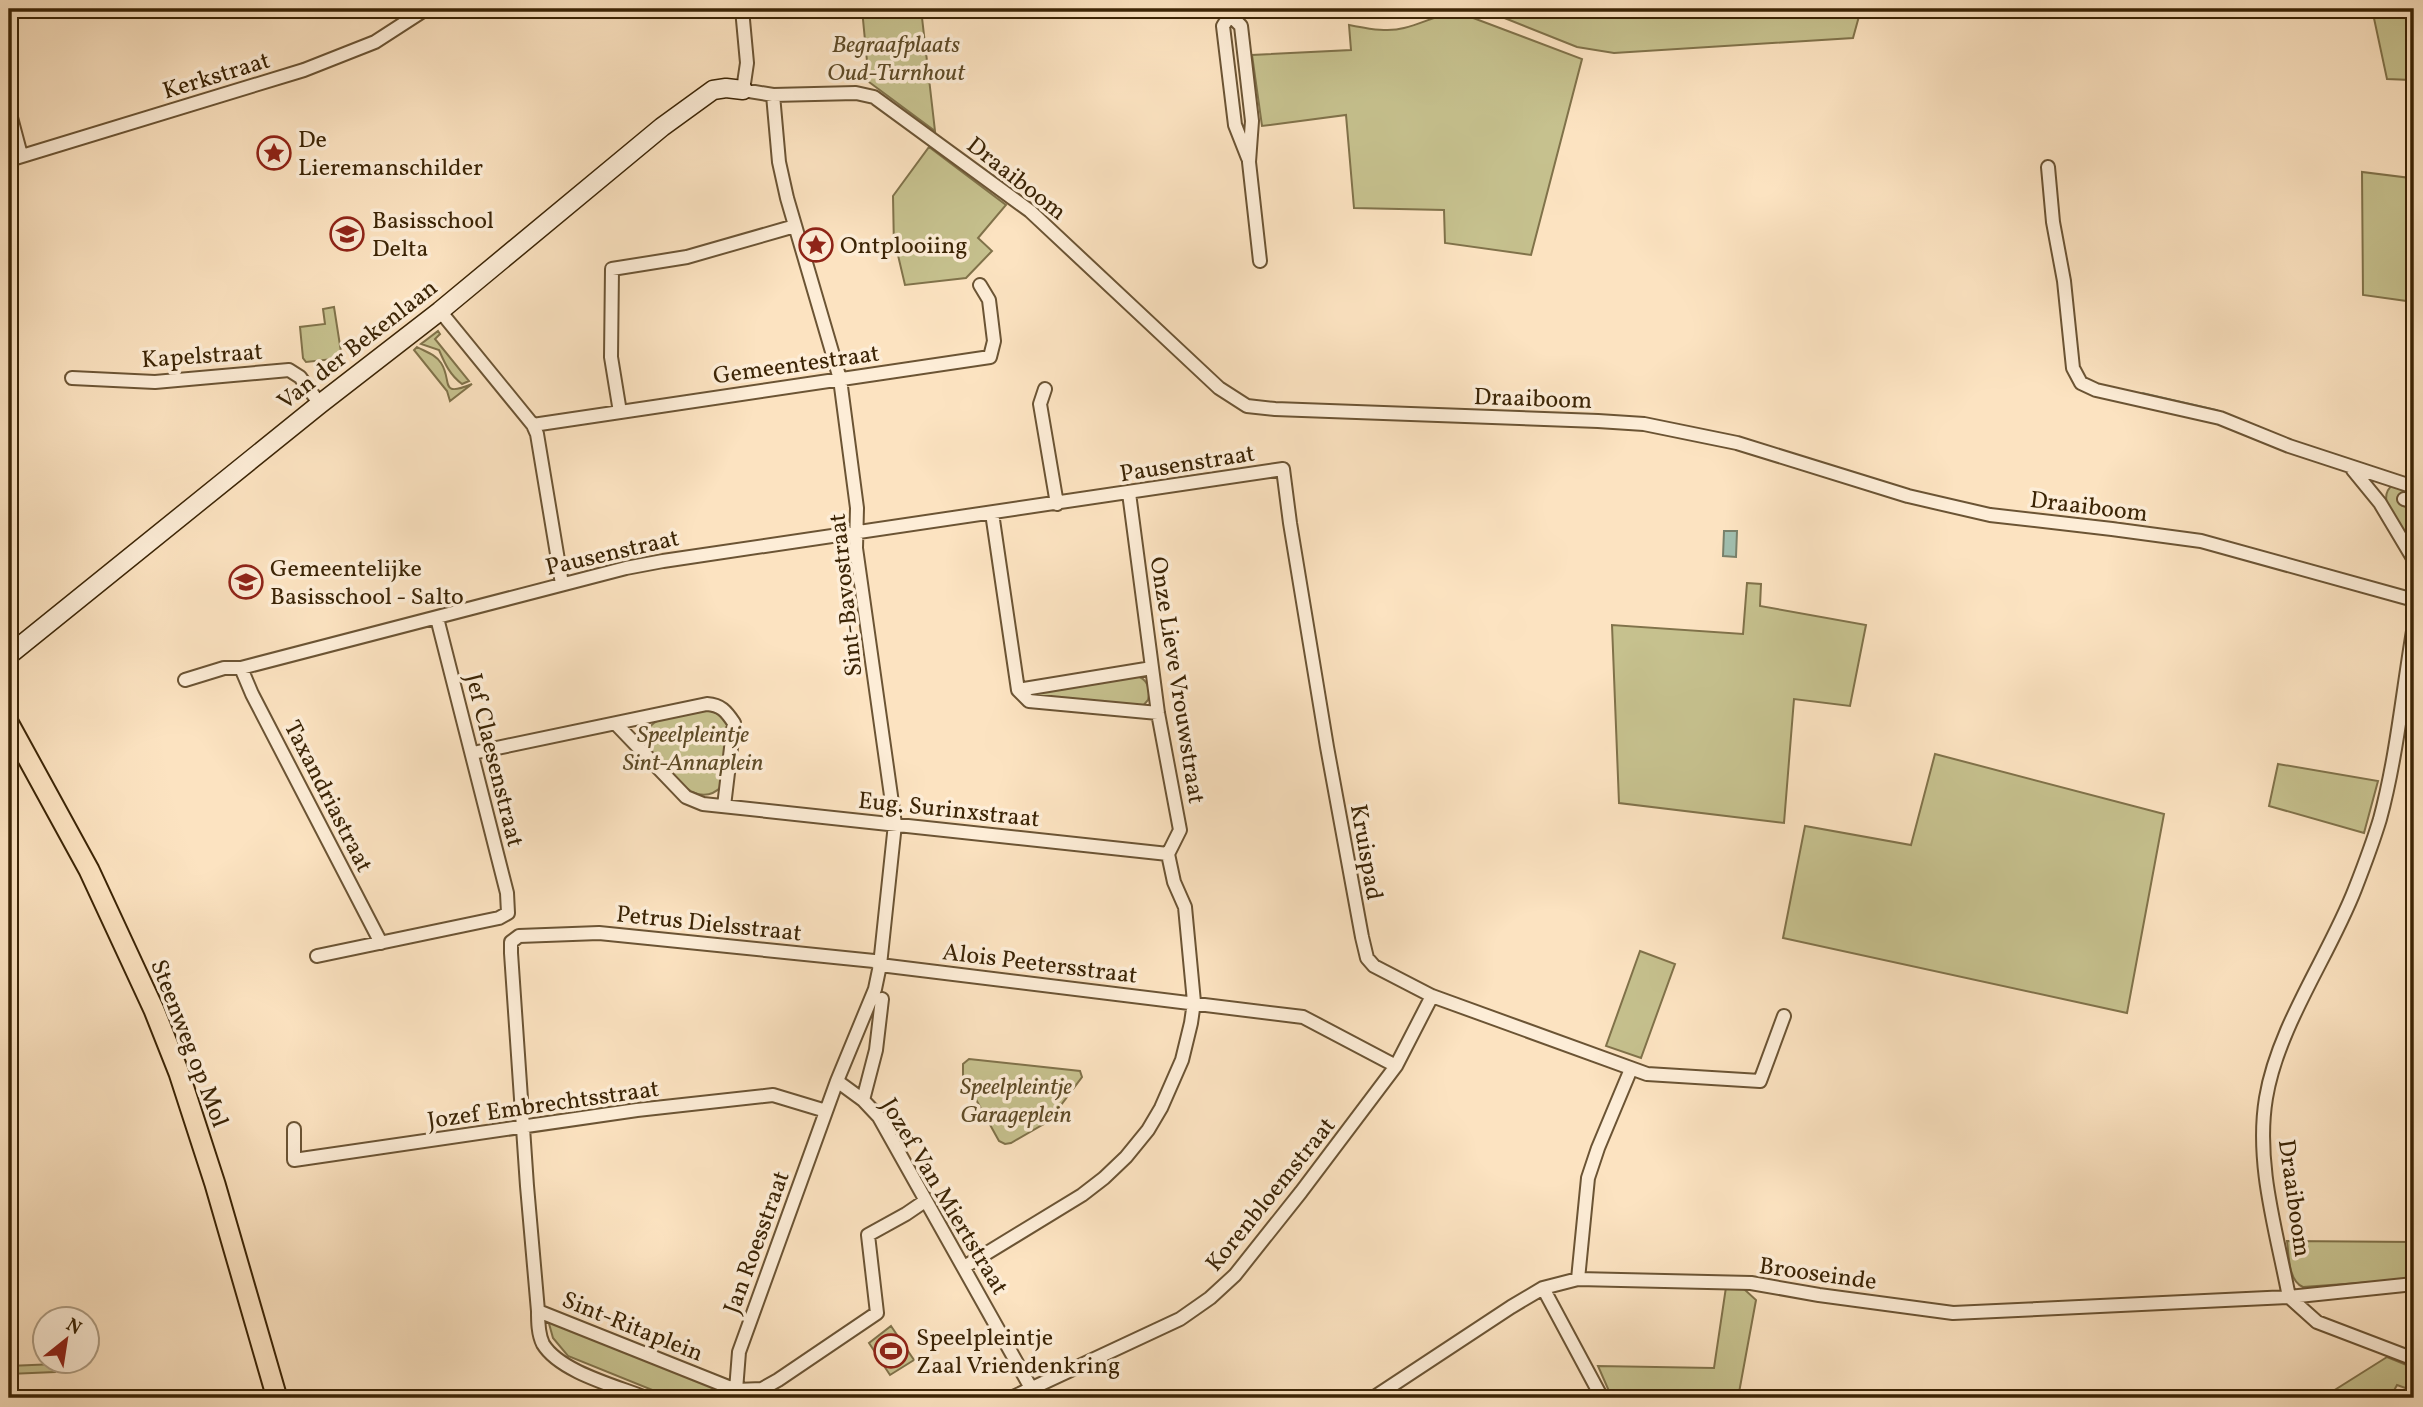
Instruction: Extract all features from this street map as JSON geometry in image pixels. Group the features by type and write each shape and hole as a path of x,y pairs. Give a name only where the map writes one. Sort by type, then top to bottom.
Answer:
{"main road":[{"name":"Steenweg op Mol","path":"9,724 89,870 154,1010 179,1073 215,1184 277,1398"}],"street":[{"name":"Kerkstraat","path":"15,157 304,70 375,42 426,9"},
{"path":"742,9 747,63 743,90"},
{"path":"1249,162 1235,125 1223,26 1229,12 1241,26 1252,121 1249,162 1259,261"},
{"name":"Van der Bekenlaan","path":"9,656 320,404 440,311 672,120 713,90 743,90"},
{"name":"Draaiboom","path":"743,90 773,95 856,93 874,97 1030,211 1219,388 1247,406 1644,424 1737,443 1908,496 1990,516 2201,541 2414,600"},
{"name":"Sint-Bavostraat","path":"773,95 779,162 840,379 858,531 856,548 895,824 875,989 836,1082"},
{"path":"9,110 15,157"},
{"path":"2048,167 2073,368 2081,383 2096,390 2220,418 2289,446 2414,486"},
{"path":"620,412 611,357 611,269 687,257 795,226"},
{"name":"Gemeentestraat","path":"533,425 990,357 994,341 989,300 980,285"},
{"path":"440,311 533,425 539,442 562,584"},
{"name":"Kapelstraat","path":"72,378 155,382 289,370 300,377 320,404"},
{"path":"1045,389 1040,404 1056,504"},
{"path":"2350,467 2380,503 2414,559"},
{"name":"Pausenstraat","path":"185,680 224,668 241,668 562,584 663,561 1283,469"},
{"name":"Kruispad","path":"1283,469 1324,734 1367,958 1374,967 1432,996 1631,1069 1661,1076 1760,1081 1784,1016"},
{"name":"Onze Lieve Vrouwstraat","path":"1129,493 1158,712 1180,830 1168,855"},
{"path":"992,513 1018,690 1029,701 1158,712"},
{"name":"Jef Claesenstraat","path":"381,943 499,918 508,913 507,893 437,618"},
{"name":"Draaiboom","path":"2289,1297 2264,1158 2266,1100 2271,1075 2290,1028 2354,891 2380,818 2414,625"},
{"name":"Taxandriastraat","path":"241,668 381,943"},
{"path":"1018,690 1152,668"},
{"path":"473,753 707,704 718,705 727,711 734,723 724,806"},
{"name":"Eug. Surinxstraat","path":"616,724 686,797 703,804 1168,855"},
{"path":"964,1267 1082,1195 1104,1178 1148,1130 1171,1087 1182,1060 1194,1002 1185,907 1174,882 1168,855"},
{"name":"Petrus Dielsstraat","path":"523,1128 512,942 519,936 599,933 874,961 880,965"},
{"path":"317,956 381,943"},
{"name":"Alois Peetersstraat","path":"880,965 1303,1017 1396,1066"},
{"name":"Korenbloemstraat","path":"1011,1398 1180,1319 1210,1298 1235,1275 1396,1066 1432,996"},
{"path":"863,1100 876,1050 882,999"},
{"path":"1578,1279 1588,1178 1631,1069"},
{"name":"Jozef Van Miertstraat","path":"836,1082 863,1100 879,1117 1031,1388"},
{"name":"Jan Roesstraat","path":"734,1394 738,1352 836,1082"},
{"name":"Jozef Embrechtsstraat","path":"294,1129 294,1160 636,1111 773,1095 826,1111"},
{"path":"523,1128 538,1311"},
{"path":"734,1394 762,1389 778,1380 877,1313 869,1235 925,1201"},
{"name":"Brooseinde","path":"1373,1398 1543,1288 1578,1279 1751,1283 1953,1313 2289,1297 2414,1284"},
{"path":"1543,1288 1602,1398"},
{"path":"2289,1297 2317,1322 2414,1360"},
{"name":"Sint-Ritaplein","path":"646,1398 569,1367 552,1354 542,1342 538,1311 734,1394"}],"green space":[{"name":"Begraafplaats Oud-Turnhout","path":"862,9 921,9 935,131 869,82"},
{"path":"1482,9 1861,9 1853,38 1614,53 1577,47"},
{"path":"2372,9 2414,9 2414,302 2363,295 2362,172 2411,178 2411,80 2387,79"},
{"path":"1452,13 1468,16 1582,59 1531,255 1445,243 1444,210 1354,208 1346,115 1262,126 1252,55 1351,50 1349,25 1391,30"},
{"path":"929,147 1006,205 978,238 992,251 966,278 905,285 897,251 894,249 893,196"},
{"path":"334,307 342,358 306,362 303,358 300,327 325,324 323,309"},
{"path":"438,331 440,334 435,339 469,381 462,384 448,369 439,350 421,344"},
{"path":"417,347 439,360 450,388 472,384 450,401 447,391 414,350"},
{"path":"2393,485 2414,491 2414,548 2401,532 2387,506 2388,491"},
{"path":"1747,583 1761,584 1760,606 1866,625 1850,706 1794,699 1784,823 1619,803 1612,625 1743,634"},
{"path":"1136,676 1143,679 1148,688 1148,700 1142,707 1034,696 1033,693"},
{"name":"Speelpleintje Sint-Annaplein","path":"707,710 722,717 728,727 728,735 722,786 706,795 691,791 677,781 652,756 646,741 650,728 659,720"},
{"path":"1935,754 2164,814 2127,1013 1783,938 1805,826 1911,845"},
{"path":"2278,764 2378,781 2364,833 2269,806"},
{"path":"1640,951 1675,964 1641,1058 1606,1046"},
{"name":"Speelpleintje Garageplein","path":"969,1059 1080,1071 1082,1077 1049,1121 1005,1144 999,1141 963,1076 963,1064"},
{"path":"2287,1241 2414,1242 2414,1279 2303,1287 2292,1274"},
{"path":"1726,1287 1744,1289 1756,1300 1738,1398 1612,1398 1598,1366 1714,1368"},
{"path":"548,1320 730,1394 728,1398 672,1398 568,1356 553,1338"},
{"name":"Speelpleintje Zaal Vriendenkring","path":"891,1326 914,1360 890,1375 869,1343"},
{"path":"2387,1357 2414,1368 2414,1391 2397,1385 2390,1398 2322,1398"},
{"path":"32,1365 32,1373 9,1374 9,1366"}],"shaded area":[{"path":"1724,531 1737,531 1736,557 1723,556"}],"waterway":[{"path":"2143,394 2217,411"}],"place":[{"name":"De Lieremanschilder","path":"274,153"},
{"name":"Basisschool Delta","path":"347,234"},
{"name":"Ontplooiing","path":"816,245"},
{"name":"Gemeentelijke Basisschool - Salto","path":"246,582"},
{"name":"Speelpleintje Zaal Vriendenkring","path":"891,1351"}]}
